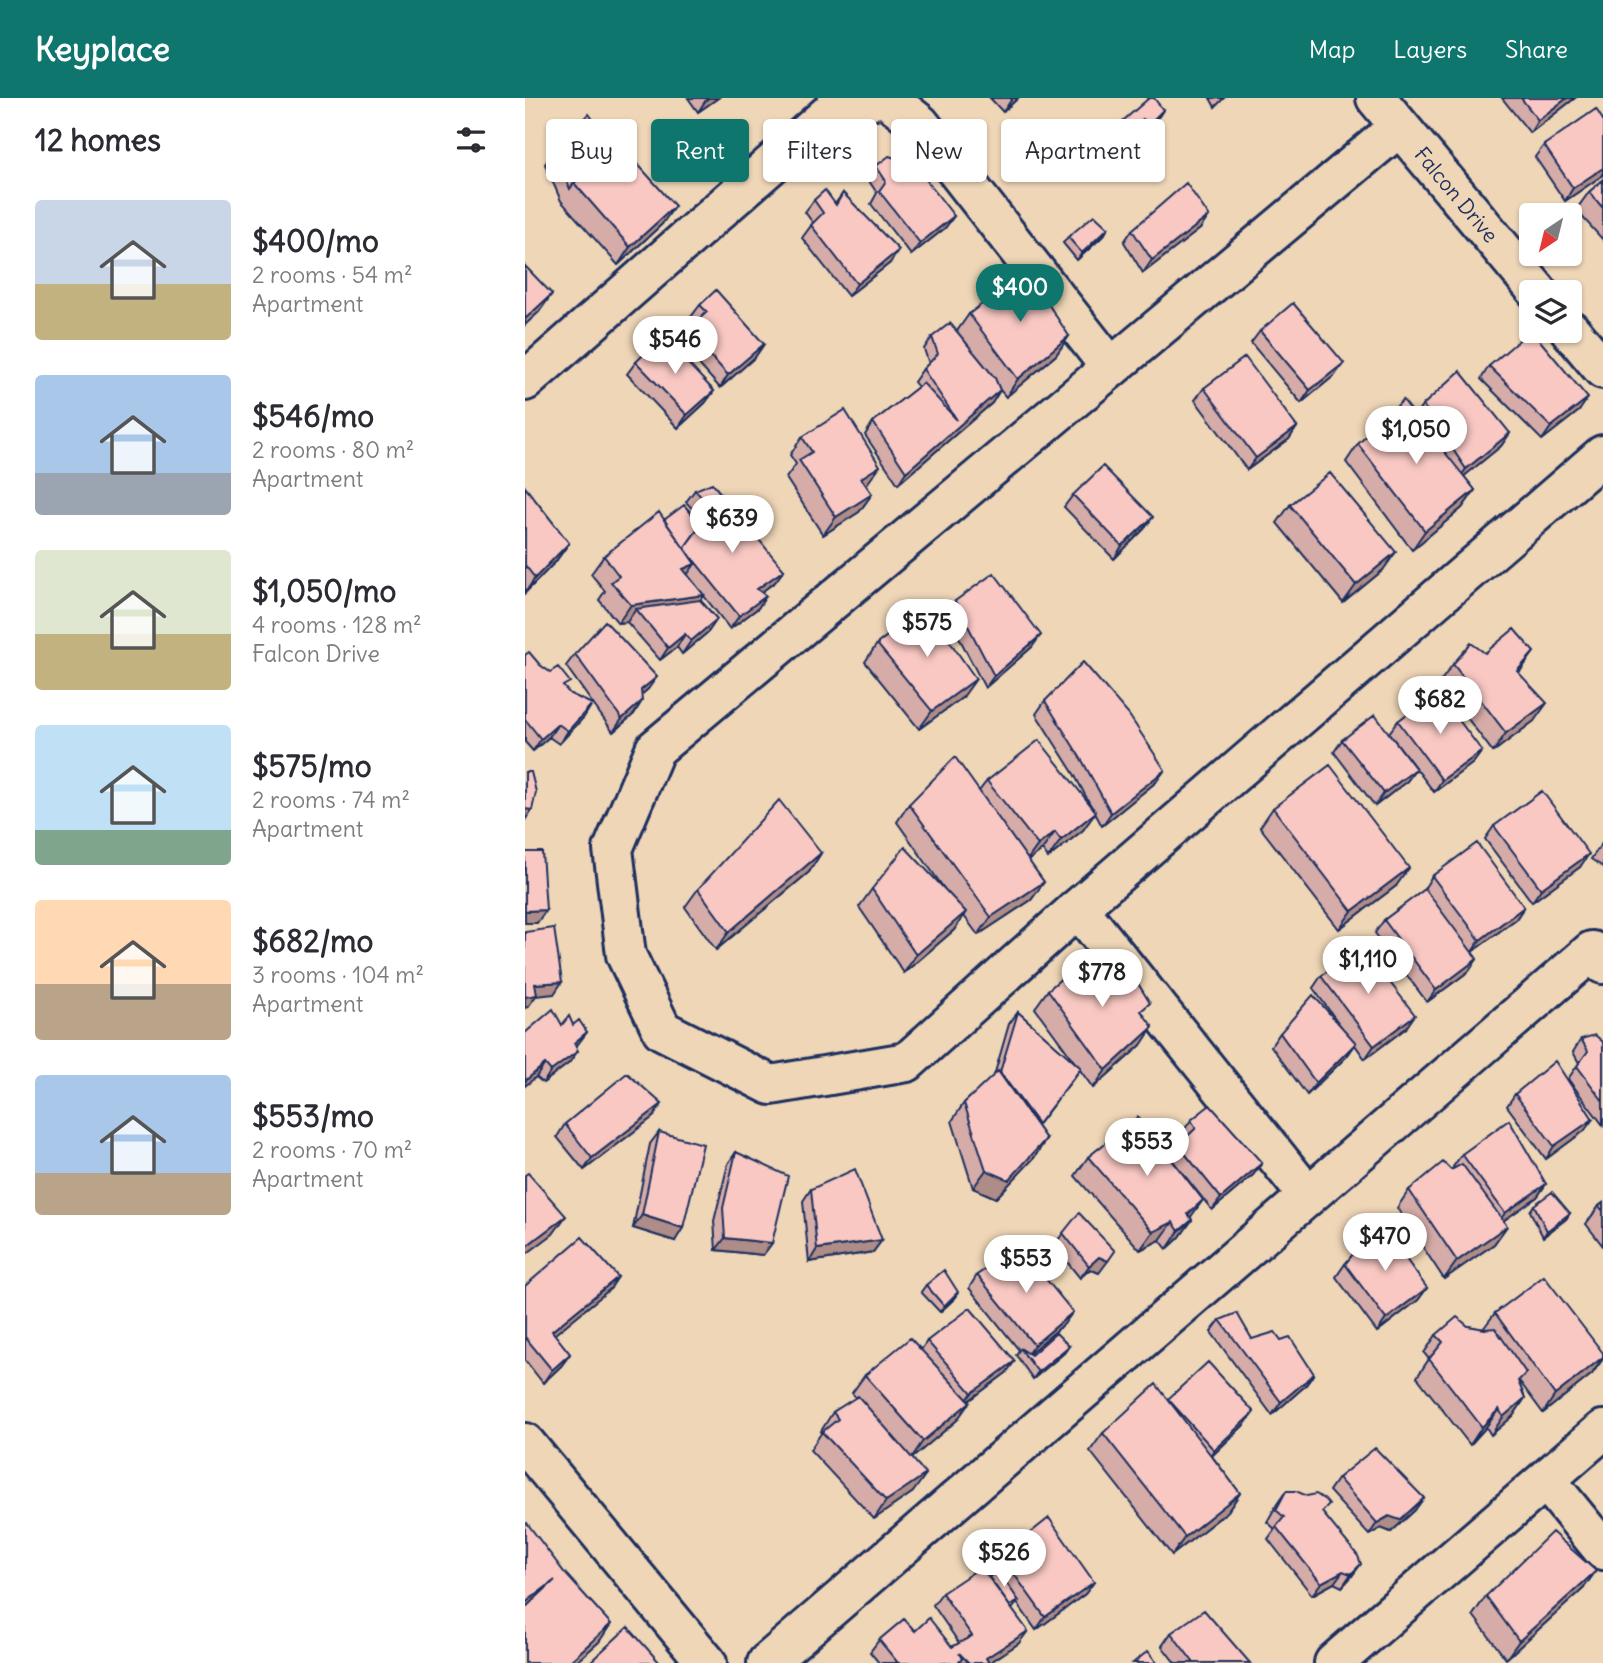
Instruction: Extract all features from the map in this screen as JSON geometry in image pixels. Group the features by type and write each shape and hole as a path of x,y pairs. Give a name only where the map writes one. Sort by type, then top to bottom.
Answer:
{"street":[{"path":"525,381 839,105 880,98"},
{"path":"887,98 920,124 1111,368"},
{"path":"1387,113 1111,368 655,749 613,849 626,956 662,1030 771,1085 907,1062 1078,908 1603,455"},
{"name":"Falcon Drive","path":"1387,113 1528,280"},
{"path":"1581,343 1603,369"},
{"path":"1078,908 1308,1196"},
{"path":"767,1663 1592,951 1603,964"},
{"path":"1334,1663 1603,1430"},
{"path":"525,1443 707,1663"},
{"path":"1546,1479 1603,1550"}],"building":[{"path":"1149,98 1154,98 1163,110 1154,119 1125,119"},
{"path":"1521,98 1567,98 1538,120"},
{"path":"1596,109 1603,120 1603,168 1573,188 1544,145"},
{"path":"891,157 891,182 928,182 954,216 920,243 879,191 886,181 877,165"},
{"path":"637,163 675,206 630,247 574,183 637,182"},
{"path":"1603,180 1603,208 1589,192"},
{"path":"1186,183 1209,216 1152,260 1132,230"},
{"path":"825,190 836,205 843,193 899,250 857,284 811,225 823,213 814,200"},
{"path":"1094,215 1108,228 1082,253 1068,237"},
{"path":"525,266 552,294 525,319"},
{"path":"1026,270 1069,336 1018,379 969,314"},
{"path":"716,290 764,344 728,375 687,330 707,312 700,305"},
{"path":"1293,303 1344,363 1310,390 1260,331"},
{"path":"950,323 995,378 1000,390 906,472 873,422 923,383 957,420 923,369 938,354 932,337"},
{"path":"662,336 714,391 687,415 636,362"},
{"path":"1519,340 1519,343 1542,343 1588,398 1551,427 1489,366"},
{"path":"1245,357 1297,427 1256,458 1204,388"},
{"path":"1460,371 1510,433 1466,469 1423,405"},
{"path":"1403,400 1475,490 1425,531 1358,444"},
{"path":"845,410 880,466 861,478 872,494 836,517 799,460 812,452 802,437"},
{"path":"1103,466 1153,517 1122,546 1073,495"},
{"path":"1330,473 1396,552 1356,585 1290,505"},
{"path":"712,483 784,570 757,589 766,596 739,616 684,548 702,524 710,532 724,521 695,490"},
{"path":"525,487 569,543 535,578 525,565"},
{"path":"684,505 701,524 684,548 664,520"},
{"path":"659,512 695,564 683,569 704,595 631,605 611,582 619,576 604,556"},
{"path":"994,573 1041,635 994,676 955,601"},
{"path":"700,600 717,619 691,641 685,634 668,648 636,609"},
{"path":"925,606 976,679 932,711 877,644"},
{"path":"605,621 657,677 641,690 642,701 622,719 575,654"},
{"path":"1514,629 1534,652 1517,671 1547,703 1506,733 1453,664 1471,643 1485,653"},
{"path":"529,652 550,672 558,667 570,682 563,686 570,694 592,704 568,731 558,724 541,739 525,719 525,655"},
{"path":"1083,662 1129,715 1165,770 1111,813 1045,701"},
{"path":"1437,691 1482,751 1442,780 1398,721"},
{"path":"1375,715 1416,769 1384,793 1342,740"},
{"path":"1039,740 1096,812 1061,840 1055,832 1038,845 987,781"},
{"path":"955,757 1044,882 991,917 909,804"},
{"path":"1330,765 1409,868 1352,911 1273,808"},
{"path":"525,772 531,772 536,792 532,810 525,809"},
{"path":"1542,791 1589,854 1541,889 1494,826"},
{"path":"779,800 821,853 729,932 698,889"},
{"path":"1477,843 1524,907 1480,940 1432,876"},
{"path":"905,847 966,912 916,955 872,889"},
{"path":"525,852 542,852 546,910 525,911"},
{"path":"1425,889 1477,959 1436,990 1384,920"},
{"path":"554,928 562,982 535,984 537,995 525,997 525,932"},
{"path":"1362,946 1415,1015 1374,1046 1321,976"},
{"path":"1093,951 1126,989 1137,982 1150,1003 1141,1011 1153,1027 1106,1070 1048,990"},
{"path":"1313,995 1356,1043 1316,1083 1280,1033"},
{"path":"553,1009 562,1025 569,1016 573,1025 579,1020 587,1032 574,1043 578,1051 551,1071 545,1064 525,1081 525,1033"},
{"path":"1018,1012 1081,1068 1038,1124 1000,1072"},
{"path":"1595,1035 1603,1042 1603,1101 1577,1066 1588,1051 1581,1039"},
{"path":"1555,1061 1593,1119 1554,1146 1515,1094"},
{"path":"998,1071 1046,1139 1009,1180 986,1170 964,1103"},
{"path":"627,1073 662,1104 592,1158 565,1124"},
{"path":"1210,1105 1262,1163 1221,1198 1178,1145 1196,1128 1191,1120"},
{"path":"1138,1117 1203,1200 1188,1214 1192,1220 1179,1231 1173,1222 1153,1232 1088,1157"},
{"path":"1509,1120 1546,1184 1505,1213 1462,1154"},
{"path":"659,1132 703,1144 683,1228 642,1215"},
{"path":"736,1152 788,1176 772,1243 725,1238 723,1208"},
{"path":"1443,1162 1451,1170 1462,1164 1507,1226 1457,1261 1409,1190"},
{"path":"855,1169 882,1240 817,1249 811,1189"},
{"path":"528,1173 566,1216 525,1247 525,1175"},
{"path":"1552,1192 1570,1213 1547,1231 1534,1205"},
{"path":"1079,1213 1115,1251 1108,1261 1099,1257 1089,1266 1063,1233"},
{"path":"1379,1222 1427,1288 1386,1319 1345,1264"},
{"path":"582,1237 618,1277 552,1331 570,1354 552,1370 525,1337 525,1286"},
{"path":"1019,1246 1073,1312 1034,1345 977,1275"},
{"path":"944,1270 958,1292 944,1306 926,1285"},
{"path":"1544,1276 1603,1353 1603,1357 1555,1395 1495,1313"},
{"path":"970,1308 1015,1361 972,1393 927,1341"},
{"path":"1237,1313 1252,1339 1275,1332 1281,1340 1290,1337 1314,1374 1281,1402 1220,1320"},
{"path":"1457,1317 1468,1326 1495,1328 1526,1373 1518,1381 1525,1398 1503,1417 1499,1409 1482,1427 1429,1359 1443,1342 1436,1335"},
{"path":"1056,1333 1069,1346 1038,1372 1020,1348 1031,1355"},
{"path":"910,1338 970,1402 923,1441 865,1375"},
{"path":"1208,1362 1254,1412 1214,1450 1168,1399"},
{"path":"1156,1384 1240,1493 1185,1537 1103,1433"},
{"path":"858,1396 926,1474 886,1501 822,1432 838,1419 833,1412"},
{"path":"1375,1448 1424,1498 1400,1520 1389,1516 1377,1523 1338,1478"},
{"path":"1286,1491 1296,1491 1307,1496 1316,1494 1329,1505 1322,1512 1358,1556 1361,1564 1351,1574 1343,1571 1321,1583 1276,1527 1284,1517 1276,1510"},
{"path":"1049,1518 1094,1582 1045,1617 1001,1556"},
{"path":"527,1523 564,1572 611,1624 568,1663 525,1663 525,1608 555,1580 525,1603"},
{"path":"1552,1532 1596,1571 1519,1641 1486,1596"},
{"path":"981,1567 1028,1631 986,1658 989,1663 969,1663 959,1653 962,1659 958,1663 898,1663 879,1640 904,1619 915,1631 929,1618 952,1647 972,1636 942,1593"},
{"path":"998,1571 1019,1601 1010,1606 989,1577"},
{"path":"1204,1610 1250,1663 1194,1663 1171,1633"},
{"path":"628,1627 660,1663 589,1663"},
{"path":"1148,1651 1157,1663 1133,1663"}]}
